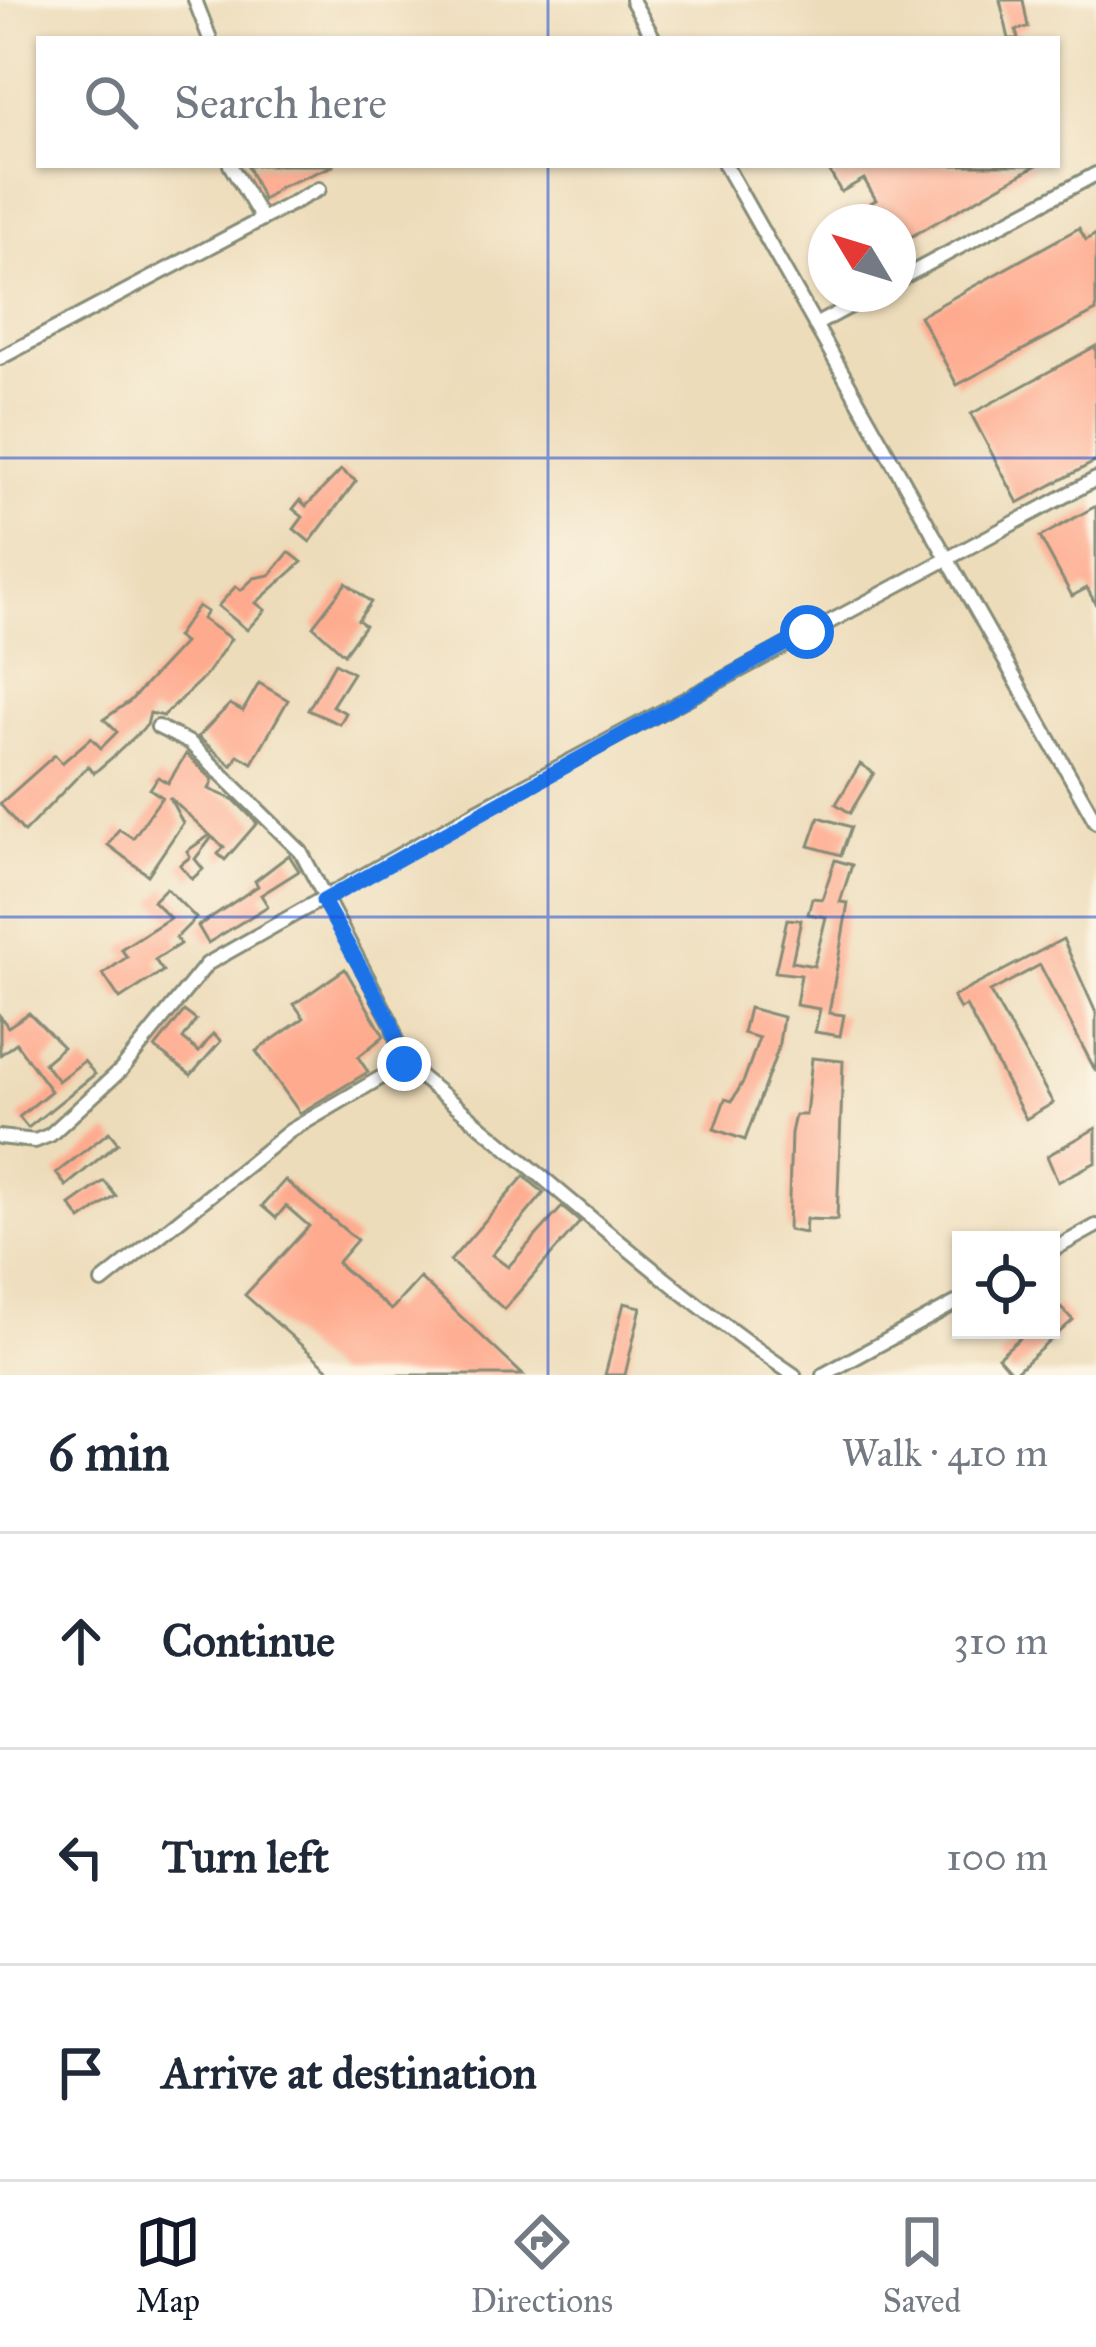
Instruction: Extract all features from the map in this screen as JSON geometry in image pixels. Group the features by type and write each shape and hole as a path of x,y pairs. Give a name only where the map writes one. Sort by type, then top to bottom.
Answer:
{"street":[{"path":"195,0 209,36"},
{"path":"632,0 652,36"},
{"path":"232,168 262,219"},
{"path":"727,168 1096,823"},
{"path":"916,270 1096,173"},
{"path":"0,358 319,189"},
{"path":"815,325 839,312"},
{"path":"0,1137 35,1141 50,1136 121,1070 207,964 477,811 1096,479"},
{"path":"158,728 190,743 281,828 301,853 391,1022 404,1064 545,1174 720,1325 794,1375"},
{"path":"102,1282 290,1131 404,1064"},
{"path":"1060,1246 1096,1226"},
{"path":"823,1375 952,1305"}],"building":[{"path":"1000,0 1023,0 1028,27 1016,30 1017,36 1008,36"},
{"path":"248,168 328,168 280,187 263,200"},
{"path":"828,168 1032,168 916,234 916,204 869,204 876,200 864,179 841,192"},
{"path":"1079,228 1086,240 1096,234 1096,311 957,385 920,316"},
{"path":"1096,346 1096,461 1018,503 971,414"},
{"path":"341,470 356,481 310,542 294,529 303,517 293,509 300,500 306,506"},
{"path":"1096,506 1096,605 1087,588 1072,596 1040,537"},
{"path":"289,552 302,562 256,603 265,610 247,630 218,606 236,586 241,590 254,578 270,575"},
{"path":"346,583 371,602 358,620 365,625 344,654 313,626"},
{"path":"198,606 207,612 202,619 231,639 205,676 163,716 150,713 147,725 94,773 88,766 24,832 0,804 55,755 62,763 91,738 101,748 117,732 104,719 130,701 184,643 176,637"},
{"path":"335,663 353,673 332,706 346,713 340,724 308,710"},
{"path":"259,683 288,700 252,763 238,755 232,766 198,737 230,704 243,711"},
{"path":"186,754 213,780 209,789 234,800 257,823 225,860 218,854 224,847 212,837 195,859 203,869 192,879 180,865 190,857 187,851 210,835 169,797 183,823 148,875 108,845 119,829 133,838 162,797 150,789 158,777 168,783"},
{"path":"860,764 874,773 850,813 836,804"},
{"path":"819,817 851,827 841,855 809,846"},
{"path":"289,855 299,871 261,895 268,906 208,943 198,926 258,886 255,881"},
{"path":"835,860 852,865 840,902 848,903 829,1013 844,1015 840,1036 815,1032 820,1009 796,1005 801,975 775,972 787,919 801,920 792,962 814,966 826,917 808,914 812,898 822,899"},
{"path":"166,888 196,918 176,938 180,944 155,960 163,971 120,999 103,974 127,957 121,949 170,918 153,901"},
{"path":"1063,939 1096,1013 1096,1072 1040,965 990,992 1053,1103 1026,1119 966,1006 960,1009 953,997"},
{"path":"345,969 384,1036 358,1057 368,1072 300,1113 256,1051 304,1018 294,1004"},
{"path":"749,1008 783,1017 778,1049 745,1140 714,1129 725,1099 732,1101 744,1080 759,1038 743,1033"},
{"path":"184,1011 196,1020 183,1039 199,1052 213,1034 221,1041 191,1075 155,1048"},
{"path":"29,1013 63,1047 44,1063 58,1081 84,1061 95,1074 28,1128 19,1117 51,1091 16,1043 0,1055 0,1016 8,1027"},
{"path":"812,1058 843,1061 837,1220 806,1219 805,1233 788,1230 791,1133 795,1115 806,1115"},
{"path":"1096,1128 1096,1162 1058,1182 1047,1156"},
{"path":"109,1132 118,1143 66,1186 56,1173"},
{"path":"524,1176 544,1193 492,1255 508,1267 562,1207 580,1222 504,1309 450,1261"},
{"path":"285,1180 357,1240 337,1263 391,1310 420,1278 523,1375 335,1375 245,1295 309,1226 286,1206 276,1218 262,1206"},
{"path":"104,1181 116,1196 81,1220 70,1205"},
{"path":"624,1303 641,1307 625,1375 605,1375"},
{"path":"1060,1307 1073,1320 1060,1332"},
{"path":"1019,1339 1052,1339 1013,1374 998,1357"}],"route":[{"path":"404,1064 391,1022 323,901 477,811 807,632"}]}
